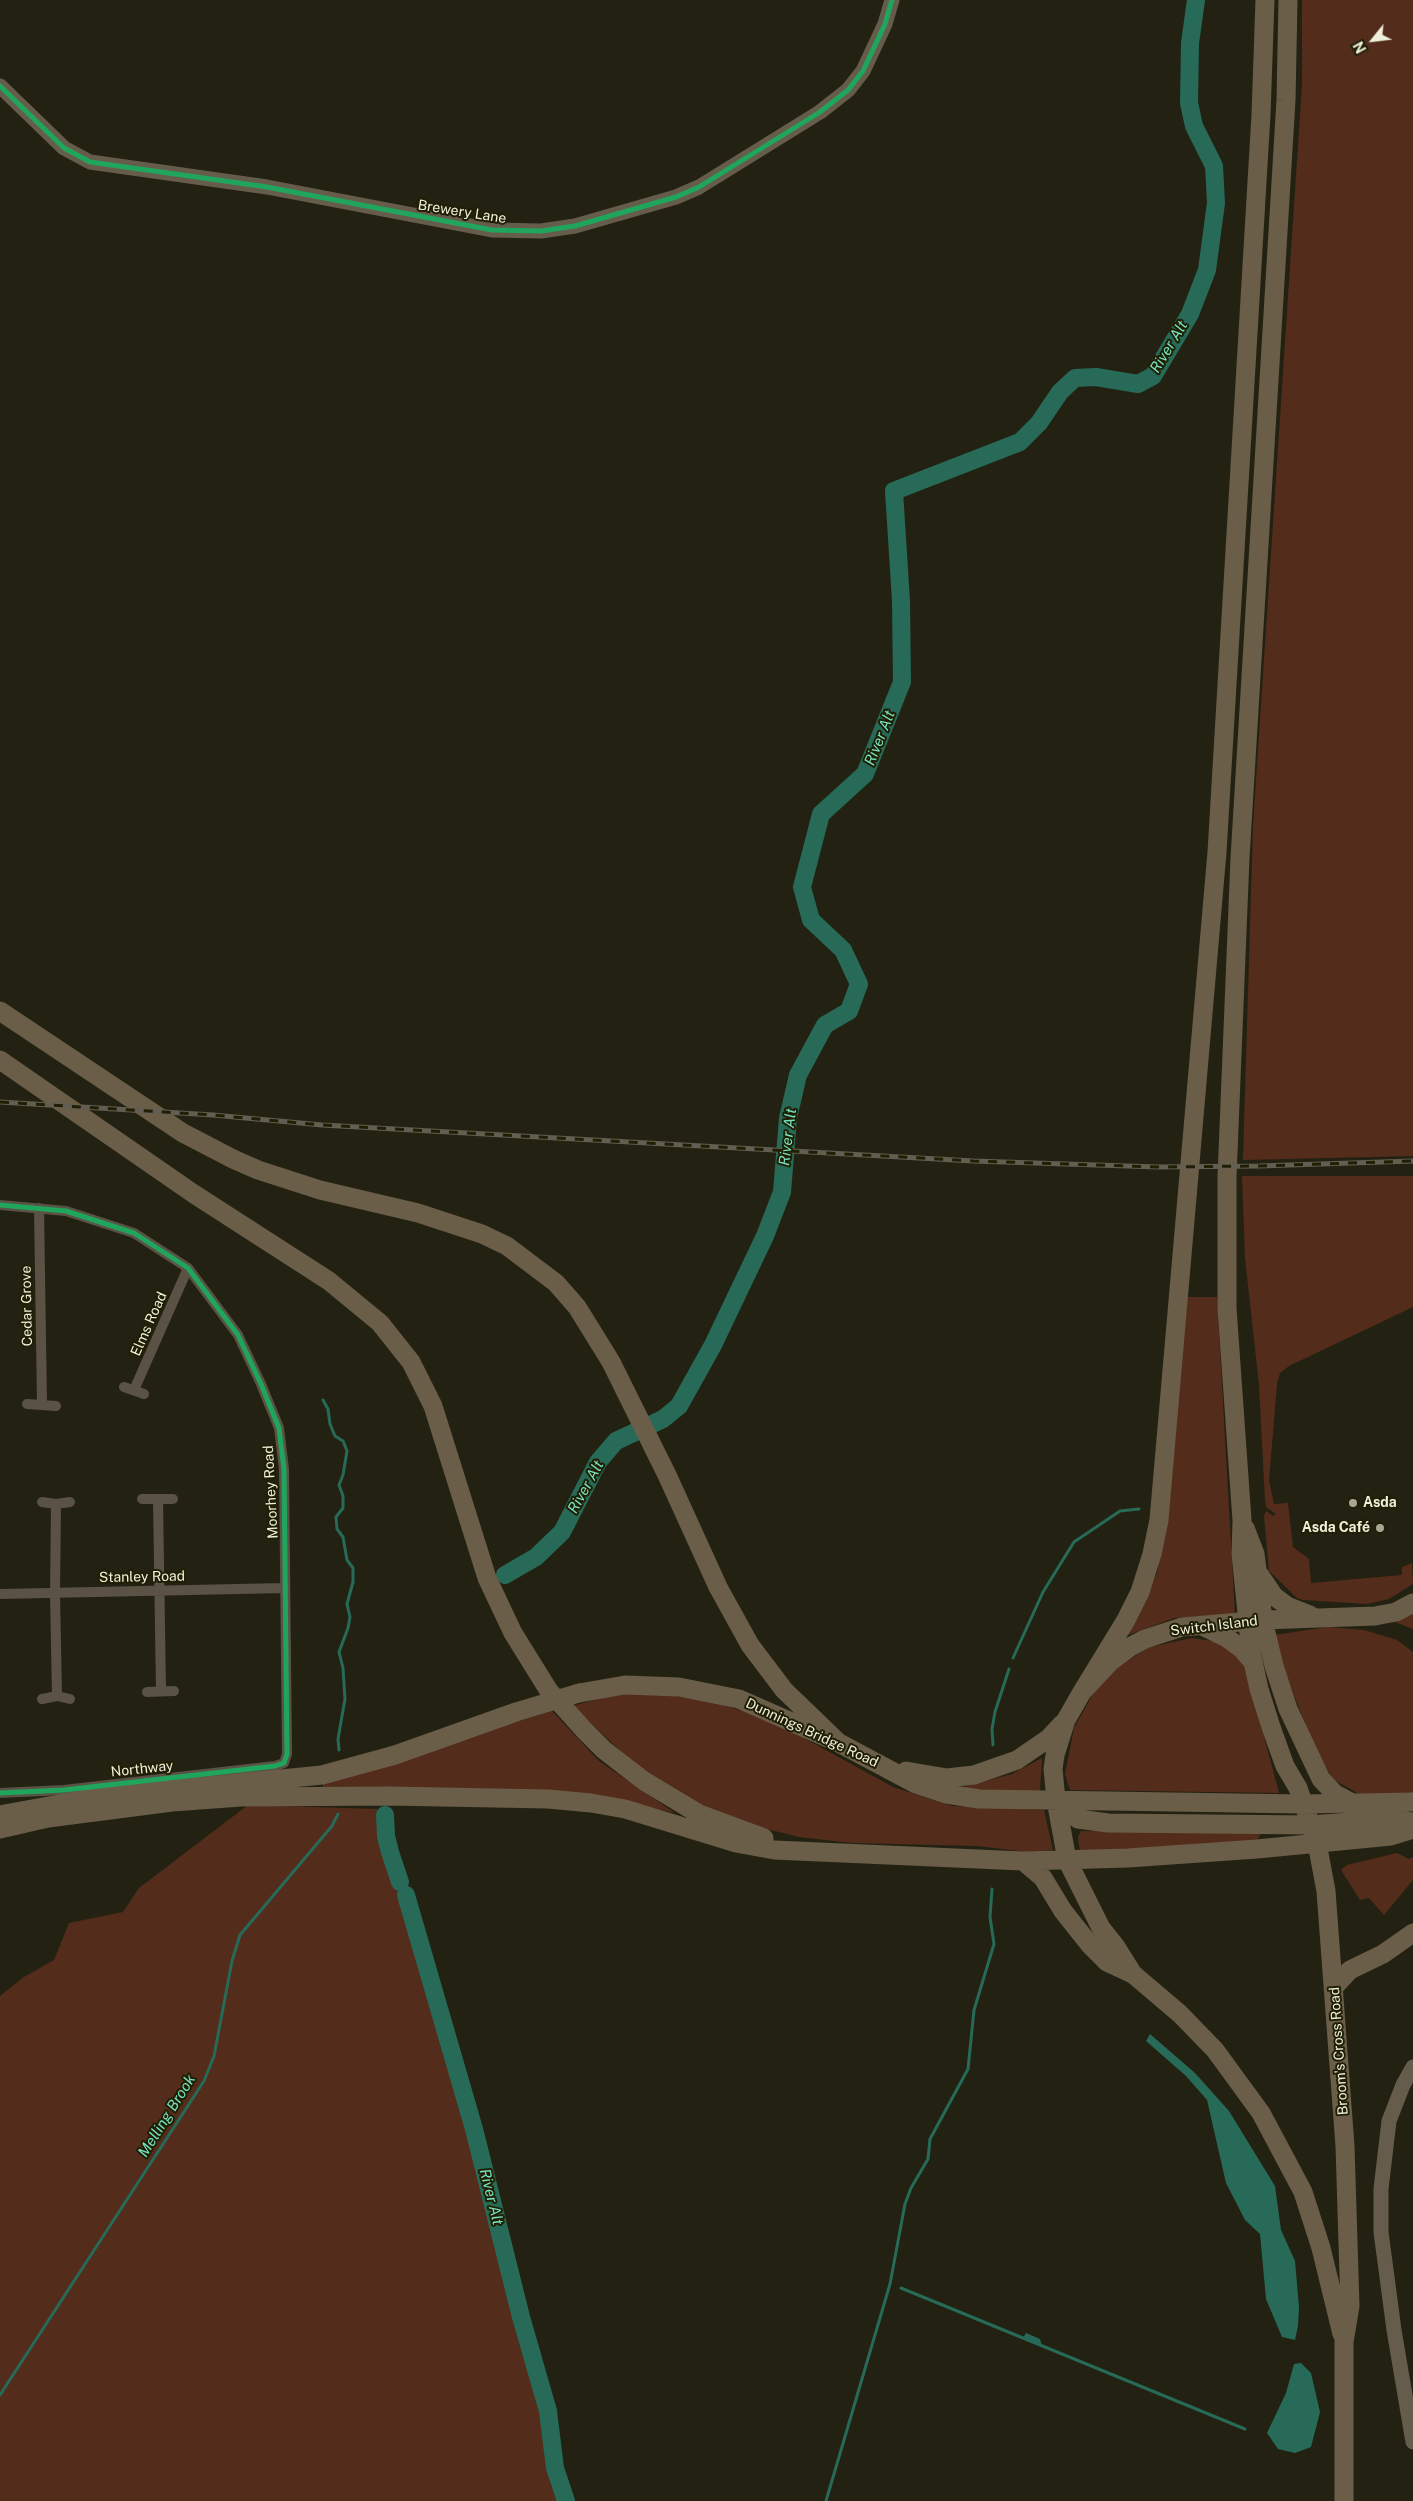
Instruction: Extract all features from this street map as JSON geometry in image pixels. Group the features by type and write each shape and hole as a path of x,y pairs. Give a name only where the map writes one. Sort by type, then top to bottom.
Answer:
{"highway":[{"path":"1082,1692 1126,1620 1140,1592 1152,1554 1159,1520 1216,852 1261,125 1265,0"},
{"path":"1288,0 1286,110 1240,858 1227,1177 1227,1308 1242,1520 1241,1554 1255,1621 1274,1666 1288,1709 1310,1758 1328,1787 1343,1800 1356,1804"},
{"path":"0,1011 183,1133 233,1159 258,1170 320,1190 449,1223 482,1234 507,1246 556,1283 577,1308 612,1362 718,1587 750,1645 784,1690 839,1743"},
{"path":"0,1060 194,1194 329,1281 380,1323 410,1362 433,1406 487,1578 513,1633 549,1691 604,1750 665,1795 716,1821 804,1851"},
{"path":"1242,1520 1255,1554 1257,1571 1253,1662"},
{"path":"1257,1571 1274,1596 1287,1606 1319,1617"},
{"name":"Switch Island","path":"1133,1974 1116,1946 1101,1928 1068,1860 1056,1800 1055,1755 1066,1720 1082,1692 1111,1661 1130,1647 1163,1632 1200,1625 1385,1614 1413,1603"},
{"path":"1200,1625 1227,1638 1242,1649 1253,1662"},
{"name":"Broom's Cross Road","path":"1253,1662 1259,1689 1285,1766 1298,1788 1294,1804 1310,1825 1317,1843 1326,1890 1345,2146 1350,2306 1344,2342 1344,2501"},
{"name":"Dunnings Bridge Road","path":"394,1756 516,1712 579,1693 625,1685 679,1687 739,1699 767,1709 839,1743 916,1784 946,1794 979,1799 1056,1800"},
{"path":"885,1767 947,1778 974,1775 1018,1760 1049,1738 1066,1720"},
{"name":"Northway","path":"0,1814 98,1797 322,1775 394,1756"},
{"path":"0,1829 48,1818 172,1802 260,1797 389,1796 548,1799 591,1803 625,1810 736,1843 774,1850 1022,1861 1257,1849 1392,1836 1413,1829"},
{"path":"1056,1800 1294,1804 1413,1802"},
{"path":"1056,1800 1078,1819 1108,1823 1310,1825 1390,1819 1413,1822"},
{"path":"1068,1860 1078,1819 1085,1801"},
{"path":"1257,1849 1268,1843 1294,1804"},
{"path":"1022,1861 1043,1878 1063,1911 1090,1945 1107,1962 1133,1974"},
{"path":"1334,1987 1350,1970 1383,1954 1413,1933"},
{"name":"Broom's Cross Road","path":"1133,1974 1180,2014 1215,2050 1261,2113 1303,2192 1321,2248 1344,2342"}],"street":[{"name":"Brewery Lane","path":"0,86 64,148 90,162 267,187 484,229 541,231 575,226 676,197 699,187 820,112 848,90 863,71 885,24 892,0"},
{"name":"Moorhey Road","path":"0,1205 66,1210 134,1233 188,1268 238,1335 279,1428 284,1470 287,1754 285,1761"},
{"name":"Cedar Grove","path":"39,1208 42,1404"},
{"name":"Elms Road","path":"124,1387 139,1392 188,1268"},
{"path":"27,1404 56,1406"},
{"path":"142,1500 173,1498"},
{"path":"158,1500 161,1691"},
{"path":"42,1502 56,1504 70,1502"},
{"path":"56,1504 57,1696"},
{"name":"Stanley Road","path":"0,1594 285,1588"},
{"path":"147,1692 174,1691"},
{"path":"42,1699 57,1696 70,1699"},
{"name":"Northway","path":"0,1792 64,1790 275,1766 285,1761"},
{"path":"1413,2067 1402,2085 1389,2121 1381,2189 1381,2232 1394,2330 1413,2442"}],"shaded area":[{"path":"1302,0 1413,0 1413,1156 1243,1160 1253,826 1302,85"},
{"path":"1242,1176 1413,1176 1413,1307 1289,1366 1280,1373 1277,1384 1269,1480 1274,1504 1288,1503 1293,1547 1309,1559 1311,1583 1402,1575 1402,1567 1412,1563 1413,1584 1389,1599 1367,1604 1303,1600 1297,1598 1269,1571 1264,1516 1266,1511 1273,1516 1276,1514 1266,1507 1265,1500 1259,1385 1245,1258"},
{"path":"1187,1297 1217,1297 1235,1614 1174,1618 1128,1635 1157,1573 1167,1517"},
{"path":"1413,1610 1413,1629 1392,1621"},
{"path":"1328,1627 1364,1630 1397,1640 1413,1652 1413,1793 1359,1794 1333,1779 1317,1753 1285,1673 1274,1635"},
{"path":"1192,1638 1219,1642 1244,1662 1279,1793 1070,1790 1065,1774 1074,1728 1094,1692 1117,1667 1150,1647"},
{"path":"649,1692 714,1702 771,1720 893,1787 952,1806 1044,1810 1053,1850 1027,1852 977,1846 852,1843 799,1837 735,1821 672,1791 625,1755 572,1706 605,1697"},
{"path":"552,1711 599,1761 675,1813 591,1795 323,1788 323,1780"},
{"path":"1042,1758 1040,1791 993,1793 962,1787 1012,1774"},
{"path":"248,1805 377,1809 380,1842 405,1908 428,2001 468,2127 487,2199 528,2366 542,2413 551,2486 559,2501 0,2501 0,1996 24,1977 54,1960 69,1923 123,1912 139,1888"},
{"path":"1081,1831 1262,1832 1257,1840 1246,1842 1080,1852 1078,1837"},
{"path":"1397,1853 1409,1859 1413,1857 1413,1880 1384,1915 1369,1898 1360,1900 1341,1870 1347,1865"}],"water":[{"path":"1150,2034 1195,2073 1229,2111 1275,2186 1281,2230 1295,2261 1299,2307 1295,2340 1282,2337 1266,2299 1260,2234 1245,2220 1226,2183 1207,2100 1186,2076 1146,2041"},
{"path":"1026,2333 1040,2339 1042,2346 1023,2338"},
{"path":"1301,2363 1311,2373 1320,2412 1311,2447 1295,2453 1278,2449 1267,2433 1286,2393 1294,2364"}],"waterway":[{"name":"River Alt","path":"505,1575 536,1557 562,1532 598,1462 616,1441 663,1419 679,1406 713,1345 765,1236 782,1192 788,1118 798,1075 825,1025 849,1011 859,984 843,950 811,920 802,887 821,814 865,774 902,682 901,601 894,491 1020,442 1039,423 1060,392 1075,378 1096,377 1138,384 1153,376 1190,314 1207,270 1216,203 1214,166 1194,126 1189,103 1190,43 1196,0"},
{"name":"Melling Brook","path":"323,1400 328,1409 330,1424 335,1436 343,1441 347,1451 343,1475 339,1485 343,1496 343,1508 336,1517 337,1529 343,1537 347,1560 353,1568 353,1582 347,1604 350,1617 339,1652 343,1668 345,1699 338,1739 339,1750"},
{"path":"1013,1658 1043,1592 1074,1542 1120,1511 1139,1509"},
{"path":"993,1745 992,1729 995,1712 1009,1669"},
{"name":"Melling Brook","path":"0,2395 204,2081 214,2056 232,1961 240,1935 332,1826 338,1814"},
{"name":"River Alt","path":"385,1815 386,1836 400,1882"},
{"path":"826,2501 890,2284 905,2204 911,2188 928,2159 930,2139 968,2069 974,2010 994,1944 990,1917 992,1889"},
{"name":"River Alt","path":"406,1895 474,2129 521,2317 548,2411 555,2468 566,2501"},
{"path":"901,2288 1245,2429"}],"railway":[{"path":"0,1102 213,1115 322,1125 973,1161 1158,1167 1413,1161"}],"cycle path":[{"path":"0,86 64,148 90,162 267,187 492,230 541,231 575,226 676,197 699,187 820,112 848,90 863,71 885,24 892,0"},
{"path":"0,1205 66,1211 134,1233 188,1268 238,1335 279,1428 284,1469 287,1754 284,1763 275,1766 64,1790 0,1793"}],"place":[{"name":"Asda","path":"1353,1503"},
{"name":"Asda Café","path":"1380,1528"}]}
